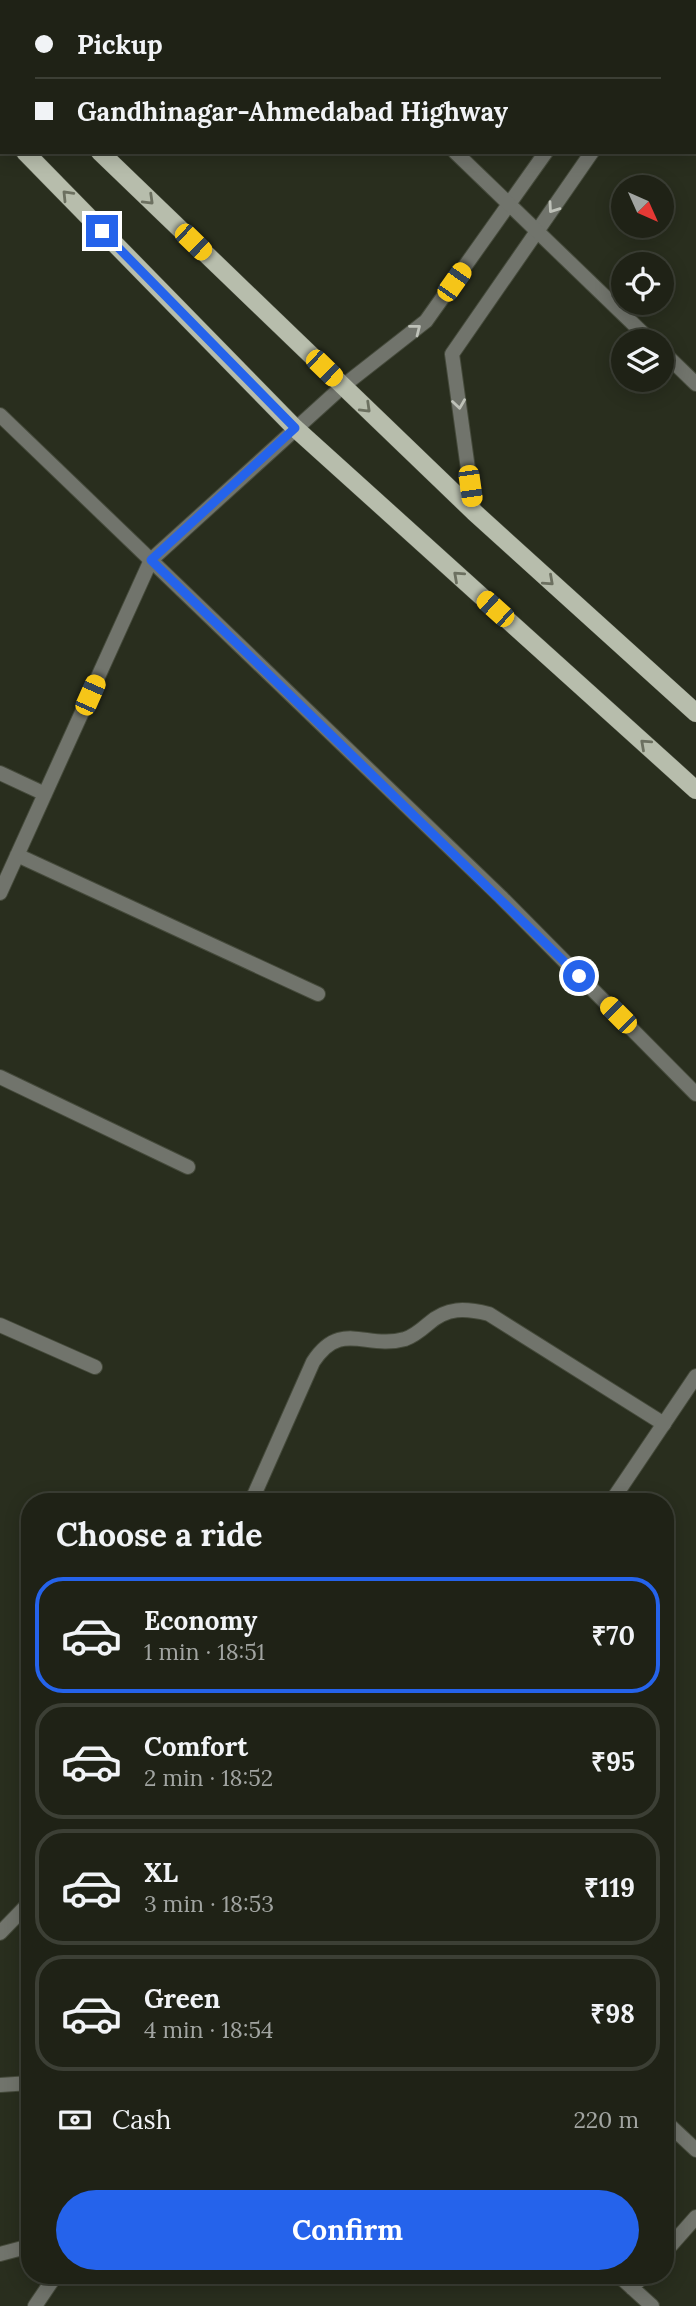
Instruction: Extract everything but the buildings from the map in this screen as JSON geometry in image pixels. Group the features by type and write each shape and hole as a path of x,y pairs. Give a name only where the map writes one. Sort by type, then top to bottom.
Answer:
{"main road":[{"path":"27,154 295,428 696,790"},
{"path":"102,154 474,512 696,713"}],"street":[{"path":"457,154 639,329"},
{"path":"0,893 151,560 343,386 426,321 545,154"},
{"path":"474,512 452,354 591,154"},
{"path":"674,363 696,384"},
{"path":"0,415 501,897 696,1094"},
{"path":"0,774 45,794"},
{"path":"17,855 318,994"},
{"path":"0,1077 188,1167"},
{"path":"255,1493 313,1362 329,1342 340,1337 381,1340 406,1338 450,1311 461,1308 489,1314 664,1424"},
{"path":"0,1325 95,1367"},
{"path":"617,1493 695,1379"},
{"path":"0,1933 21,1911"},
{"path":"0,2085 21,2084"},
{"path":"674,2129 696,2150"},
{"path":"674,2242 696,2217"},
{"path":"0,2254 21,2248"},
{"path":"34,2306 50,2284"},
{"path":"628,2284 652,2306"},
{"path":"632,2288 636,2284"}],"route":[{"path":"102,231 295,428 151,560 501,897 579,976"}]}
